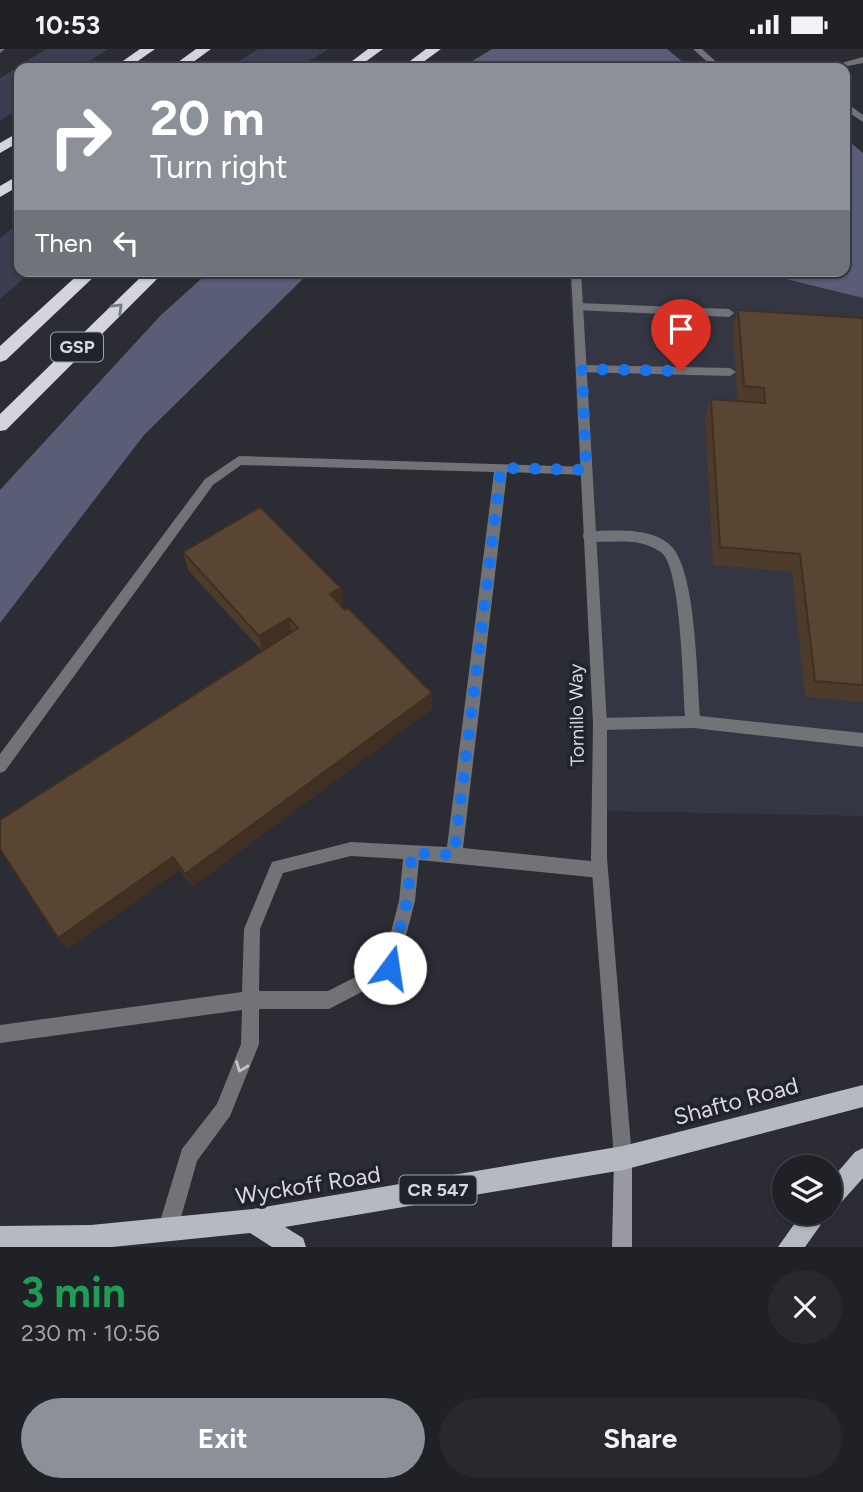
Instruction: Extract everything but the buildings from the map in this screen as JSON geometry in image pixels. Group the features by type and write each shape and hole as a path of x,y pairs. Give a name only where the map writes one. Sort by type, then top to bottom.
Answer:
{"highway":[{"path":"127,63 149,49"},
{"path":"184,63 205,49"},
{"path":"356,63 377,49"},
{"path":"414,63 435,49"},
{"name":"GSP","path":"0,356 86,277"},
{"name":"GSP","path":"0,425 151,277"}],"main road":[{"name":"Shafto Road","path":"623,1158 863,1095"},
{"name":"Wyckoff Road","path":"0,1238 91,1237 168,1228 209,1228 623,1158"},
{"path":"622,1247 623,1158"},
{"path":"842,1184 863,1160"},
{"path":"253,1221 294,1247"},
{"path":"790,1247 807,1225"}],"street":[{"path":"697,49 713,63"},
{"name":"Tornillo Way","path":"576,277 600,724 600,870 623,1158"},
{"path":"579,307 729,313"},
{"path":"582,369 730,372"},
{"path":"0,766 209,482 239,460 586,470"},
{"path":"454,855 501,468"},
{"path":"589,536 637,537 668,551 680,576 693,722"},
{"path":"600,724 693,722 863,740"},
{"path":"168,1228 189,1156 224,1110 250,1044 252,929 278,867 351,849 454,855 600,870"},
{"path":"0,1034 250,1000 329,1000 390,968 407,901 412,853"}],"shaded area":[{"path":"46,49 108,49 87,63 24,63"},
{"path":"258,49 329,49 306,63 237,63"},
{"path":"492,49 667,49 684,63 469,63"},
{"path":"14,69 14,111 0,121 0,78"},
{"path":"850,142 863,153 863,298 777,277 850,277"},
{"path":"14,227 14,277 25,277 0,299 0,238"},
{"path":"203,277 305,277 144,435 0,623 0,490 161,315"},
{"path":"569,277 777,277 863,298 863,816 600,811"}],"route":[{"path":"390,968 407,901 412,853 454,855 501,468 586,470 582,369 681,371"}]}
